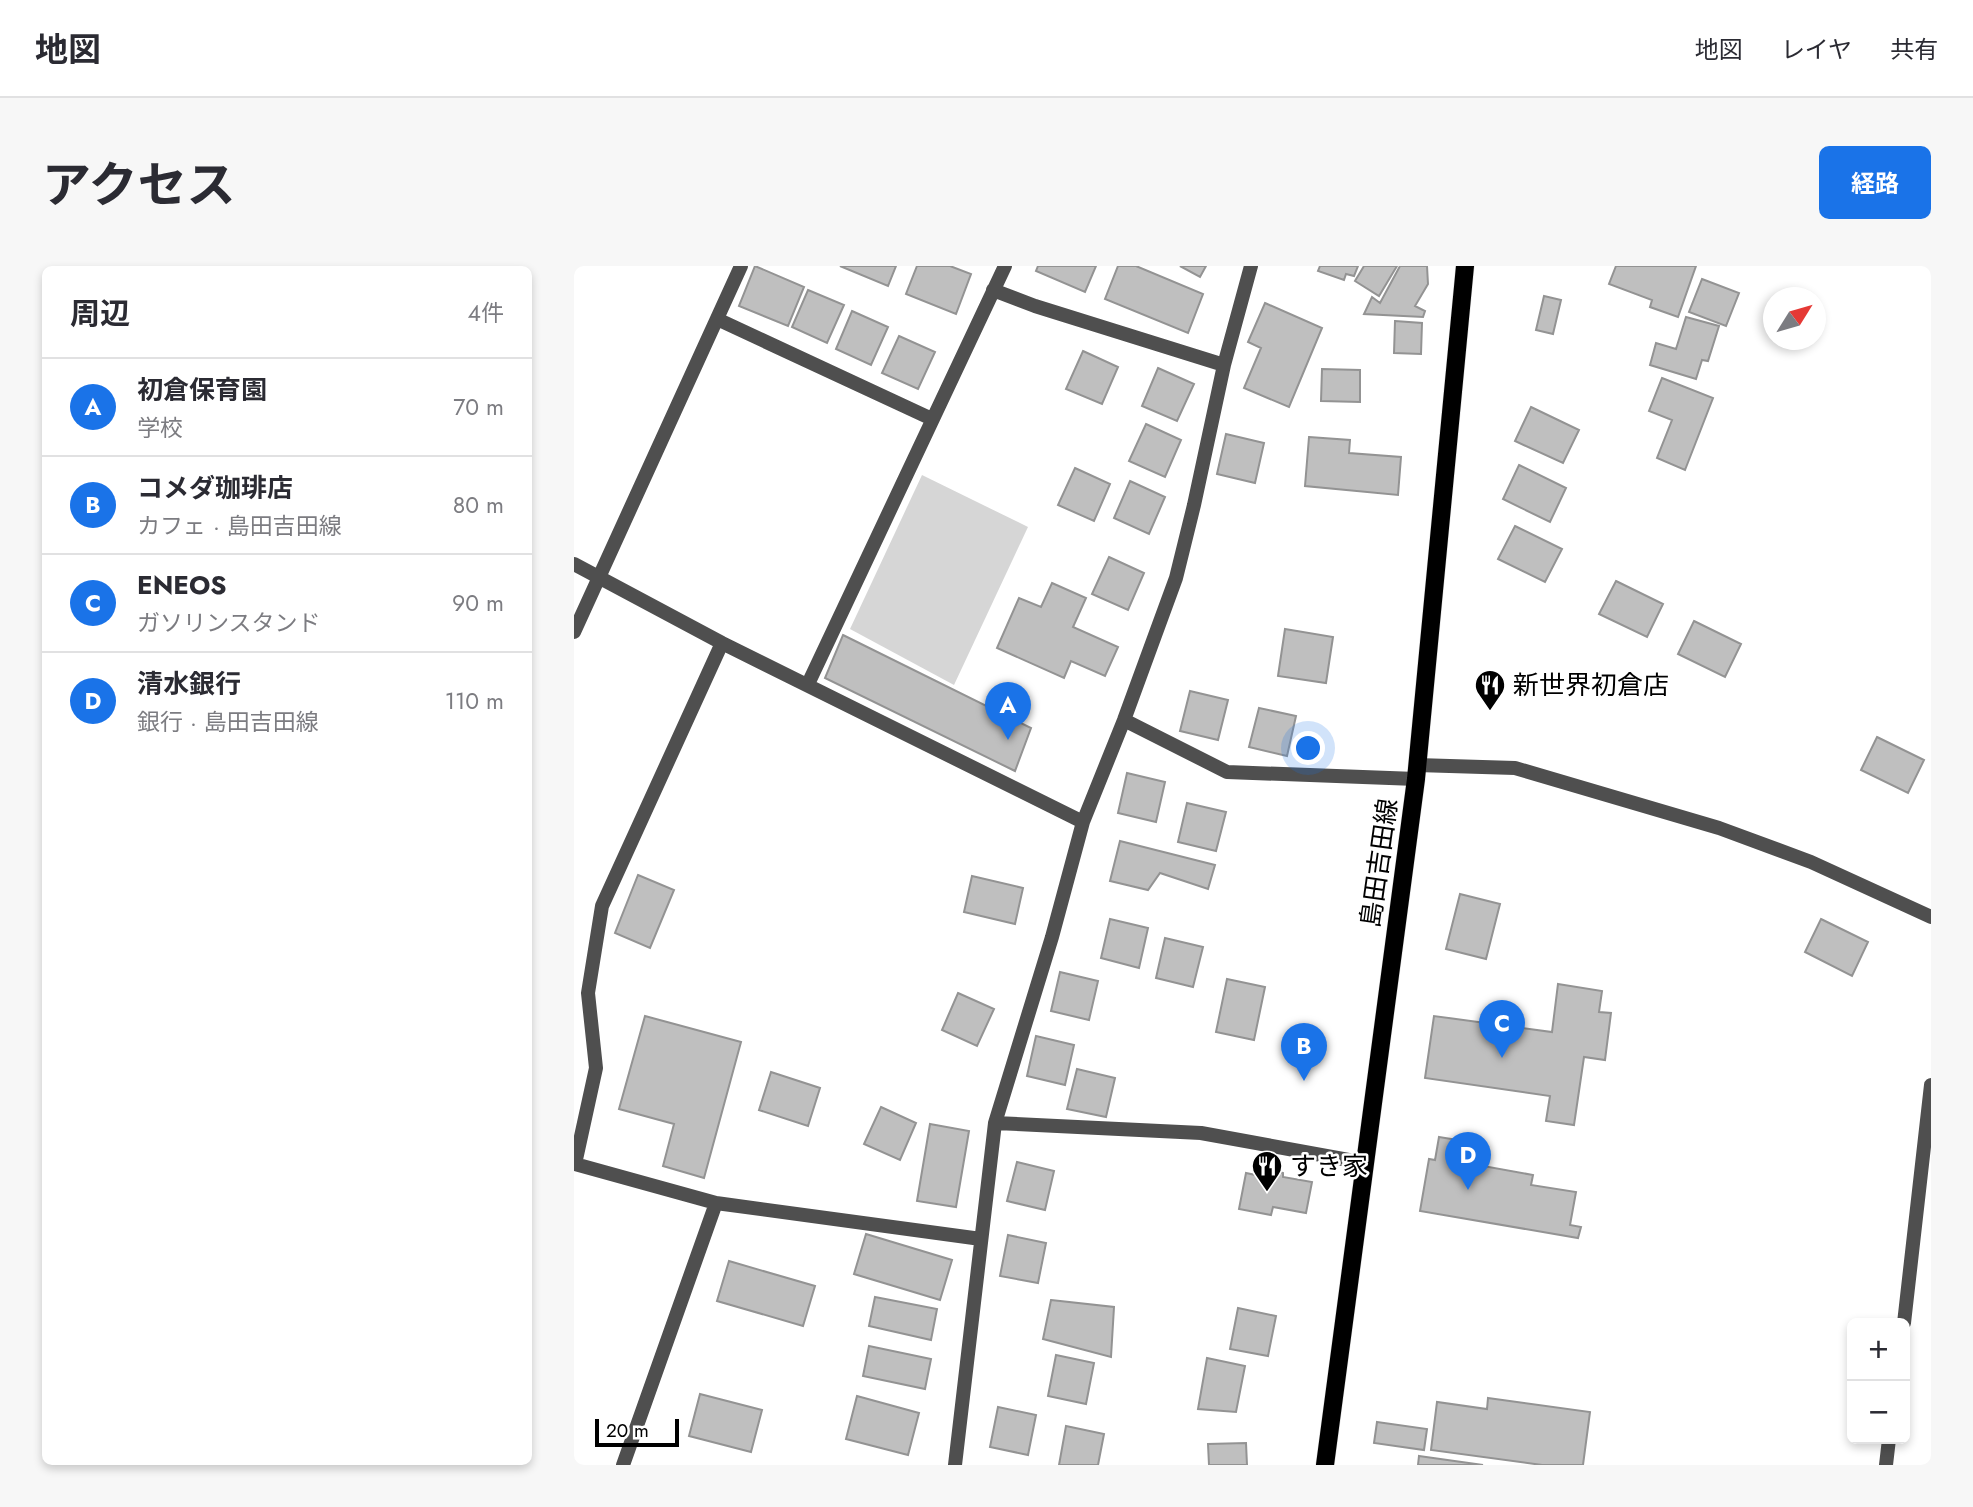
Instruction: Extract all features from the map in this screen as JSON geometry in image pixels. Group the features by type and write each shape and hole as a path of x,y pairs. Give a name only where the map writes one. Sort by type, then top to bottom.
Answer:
{"main road":[{"name":"島田吉田線","path":"1325,1465 1417,772 1465,266"}],"street":[{"path":"574,632 741,266"},
{"path":"955,1465 995,1123 1052,937 1083,822 1176,578 1224,365 1251,266"},
{"path":"808,684 1002,267"},
{"path":"993,290 1035,306 1224,365"},
{"path":"717,319 932,419"},
{"path":"574,564 722,643 1083,822"},
{"path":"722,643 602,906 588,993 596,1068 575,1164 716,1203 981,1239"},
{"path":"1124,720 1227,772 1417,772 1515,768 1706,824 1811,862 1931,917"},
{"path":"1905,1318 1931,1085"},
{"path":"995,1123 1201,1133 1365,1163"},
{"path":"623,1465 716,1203"},
{"path":"1886,1465 1888,1444"}],"shaded area":[{"path":"922,475 1028,527 954,685 850,629"}],"building":[{"path":"755,266 804,287 788,326 739,306"},
{"path":"840,266 896,266 888,286"},
{"path":"917,266 950,266 971,274 956,314 906,294"},
{"path":"1038,266 1096,266 1085,292 1036,271"},
{"path":"1118,266 1136,266 1203,294 1188,333 1105,299"},
{"path":"1180,266 1206,266 1200,277"},
{"path":"1320,266 1358,266 1354,276 1346,274 1344,280 1318,271"},
{"path":"1364,266 1397,266 1379,296 1355,281"},
{"path":"1400,266 1427,266 1428,284 1415,306 1425,311 1423,317 1364,314 1372,297 1380,303"},
{"path":"1616,266 1696,266 1678,317 1650,307 1652,300 1609,284"},
{"path":"1702,279 1739,293 1726,326 1689,312"},
{"path":"808,290 844,305 827,343 792,327"},
{"path":"1544,296 1561,300 1553,334 1536,330"},
{"path":"1265,303 1322,328 1289,407 1244,388 1261,348 1248,342"},
{"path":"852,311 888,327 871,365 836,349"},
{"path":"1686,317 1719,326 1708,361 1702,360 1696,379 1650,365 1656,343 1676,349"},
{"path":"1395,321 1422,323 1421,354 1394,353"},
{"path":"899,336 935,352 918,389 882,373"},
{"path":"1083,351 1118,367 1102,404 1066,389"},
{"path":"1158,368 1194,384 1177,421 1142,406"},
{"path":"1322,369 1360,370 1360,402 1321,401"},
{"path":"1662,378 1713,398 1685,470 1657,458 1672,420 1649,411"},
{"path":"1531,407 1579,430 1563,463 1515,441"},
{"path":"1146,424 1181,440 1165,477 1129,461"},
{"path":"1226,434 1264,443 1255,483 1217,474"},
{"path":"1309,437 1350,440 1349,453 1401,457 1398,495 1305,486"},
{"path":"1519,465 1566,488 1550,522 1503,499"},
{"path":"1075,468 1110,484 1094,521 1058,505"},
{"path":"1130,481 1165,497 1149,534 1114,518"},
{"path":"1515,526 1562,549 1545,582 1498,559"},
{"path":"1109,557 1144,573 1128,610 1092,594"},
{"path":"1616,581 1663,604 1647,637 1599,614"},
{"path":"1052,583 1086,598 1073,627 1118,647 1105,676 1071,661 1064,678 997,648 1019,598 1041,607"},
{"path":"1694,621 1741,644 1725,677 1678,654"},
{"path":"1285,629 1333,637 1326,683 1278,676"},
{"path":"843,635 1031,728 1015,771 825,678"},
{"path":"1190,691 1228,700 1218,740 1180,731"},
{"path":"1259,708 1296,716 1287,756 1249,747"},
{"path":"1877,737 1924,760 1908,793 1861,770"},
{"path":"1127,773 1165,782 1156,822 1118,813"},
{"path":"1187,803 1226,812 1216,851 1178,842"},
{"path":"1120,841 1215,865 1208,889 1160,873 1148,890 1110,881"},
{"path":"638,875 674,890 650,948 615,933"},
{"path":"972,876 1023,888 1015,924 964,912"},
{"path":"1460,894 1500,904 1486,959 1446,949"},
{"path":"1110,919 1148,928 1139,968 1101,958"},
{"path":"1821,919 1868,942 1852,976 1805,952"},
{"path":"1165,938 1203,947 1193,987 1156,978"},
{"path":"1060,972 1098,981 1089,1020 1051,1011"},
{"path":"1227,979 1265,987 1254,1040 1216,1032"},
{"path":"1558,984 1602,991 1599,1012 1611,1013 1605,1060 1584,1057 1574,1125 1546,1121 1550,1096 1425,1078 1434,1016 1552,1032"},
{"path":"958,993 994,1009 977,1046 942,1030"},
{"path":"645,1016 741,1042 704,1178 663,1166 674,1124 619,1109"},
{"path":"1036,1036 1074,1045 1065,1085 1027,1076"},
{"path":"1077,1069 1115,1078 1106,1117 1067,1109"},
{"path":"771,1072 820,1088 808,1126 759,1110"},
{"path":"881,1107 916,1123 900,1160 864,1144"},
{"path":"930,1124 969,1131 956,1207 917,1201"},
{"path":"1439,1137 1464,1141 1461,1162 1533,1175 1531,1185 1576,1192 1570,1225 1581,1227 1578,1238 1420,1211 1429,1159 1435,1160"},
{"path":"1017,1162 1054,1171 1045,1210 1007,1201"},
{"path":"1272,1170 1283,1173 1283,1177 1312,1182 1306,1213 1273,1207 1271,1215 1239,1209 1246,1173 1270,1178"},
{"path":"866,1234 952,1260 940,1300 854,1274"},
{"path":"1008,1235 1046,1243 1038,1283 1000,1276"},
{"path":"729,1261 815,1286 803,1326 717,1301"},
{"path":"875,1297 937,1309 931,1340 869,1326"},
{"path":"1051,1300 1114,1307 1111,1357 1043,1339"},
{"path":"1238,1308 1276,1316 1268,1356 1230,1349"},
{"path":"869,1346 931,1359 925,1389 863,1376"},
{"path":"1056,1355 1094,1363 1086,1404 1048,1396"},
{"path":"1207,1358 1245,1366 1236,1412 1198,1409"},
{"path":"700,1394 762,1410 751,1452 689,1436"},
{"path":"857,1396 919,1413 908,1455 846,1439"},
{"path":"1488,1398 1590,1412 1583,1465 1542,1465 1431,1450 1437,1402 1487,1409"},
{"path":"998,1407 1036,1415 1028,1455 990,1447"},
{"path":"1377,1422 1427,1429 1424,1450 1374,1443"},
{"path":"1066,1426 1104,1434 1098,1465 1059,1465"},
{"path":"1246,1443 1247,1465 1209,1465 1208,1444"},
{"path":"1419,1456 1483,1465 1418,1465"}],"place":[{"name":"新世界初倉店","path":"1490,712"},
{"name":"初倉保育園","path":"1008,740"},
{"name":"ENEOS","path":"1502,1058"},
{"name":"コメダ珈琲店","path":"1304,1081"},
{"name":"清水銀行","path":"1468,1190"},
{"name":"すき家","path":"1267,1193"}]}
